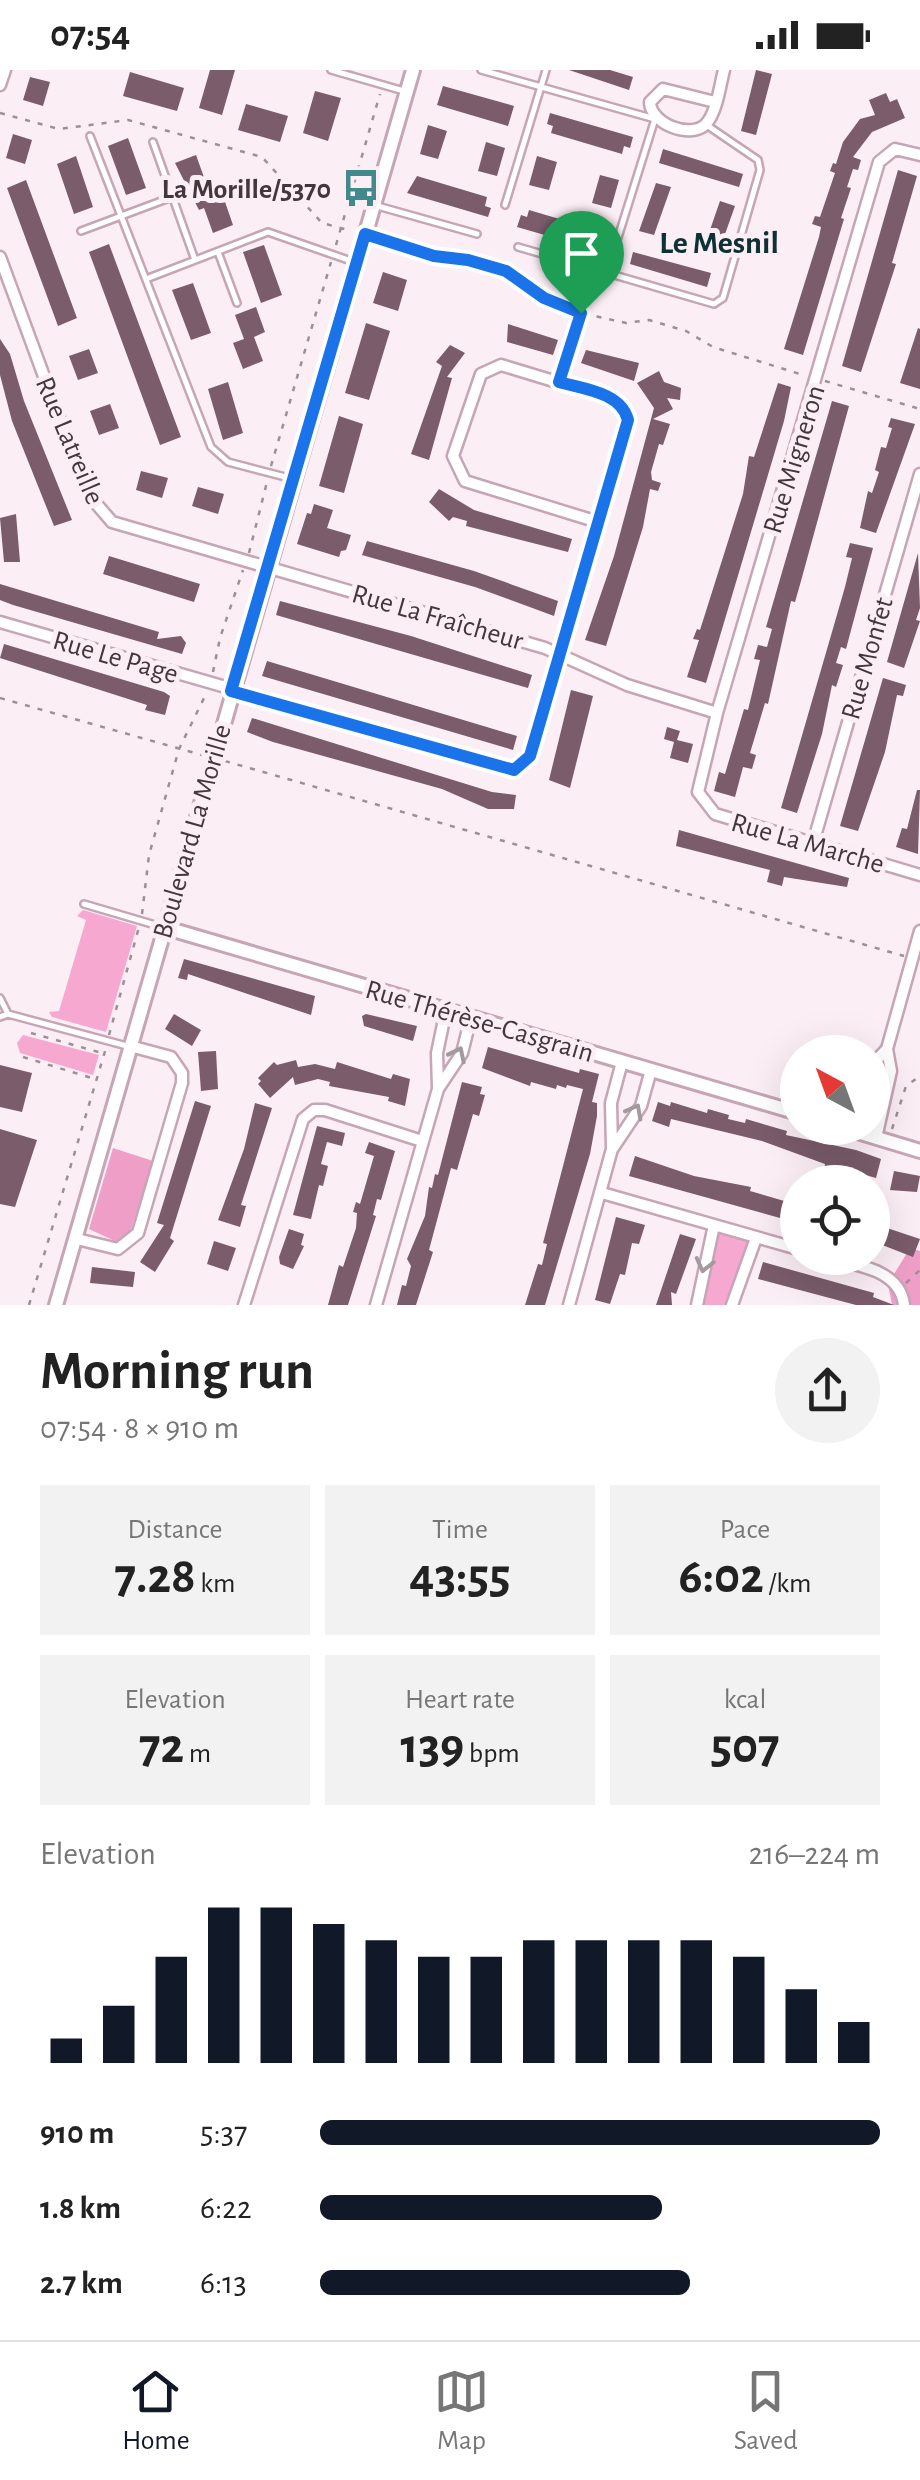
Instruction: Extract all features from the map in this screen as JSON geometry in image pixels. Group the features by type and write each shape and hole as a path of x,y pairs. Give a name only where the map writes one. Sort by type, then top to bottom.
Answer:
{"street":[{"path":"0,85 5,70"},
{"name":"Boulevard La Morille","path":"56,1305 414,70"},
{"path":"715,102 664,89 650,102 655,119 690,130 706,124 715,102 724,70"},
{"name":"Rue Migneron","path":"701,801 698,784 717,713 879,162 894,150 920,154"},
{"name":"Rue Latreille","path":"0,257 98,511 126,527 268,567"},
{"path":"561,653 628,420 626,412 613,399 501,366 480,374 474,382 453,463 465,481 598,522"},
{"name":"Rue Monfet","path":"812,843 920,474"},
{"name":"Rue La Fraîcheur","path":"268,567 561,653 627,686 717,713"},
{"name":"Rue Le Page","path":"0,622 514,770 530,756 561,653"},
{"name":"Rue La Marche","path":"701,801 715,814 920,875"},
{"name":"Rue Thérèse-Casgrain","path":"163,927 780,1108"},
{"path":"890,1038 920,931"},
{"path":"438,1088 437,1053 446,1010"},
{"path":"376,1305 438,1088 462,1053 471,1016"},
{"path":"78,1239 118,1249 138,1233 182,1083 178,1064 171,1057 130,1046"},
{"path":"568,1305 612,1149 611,1103 622,1062"},
{"path":"612,1149 641,1106 651,1070"},
{"path":"244,1305 303,1119 314,1110 325,1110 422,1141"},
{"path":"890,1142 920,1151"},
{"path":"602,1192 780,1245"},
{"path":"697,1305 714,1225"},
{"path":"732,1305 756,1238"},
{"path":"881,1275 899,1288 904,1305"}],"lane":[{"path":"331,70 407,92"},
{"path":"481,70 655,119 606,276"},
{"path":"504,205 546,70"},
{"path":"518,248 714,304 723,298 760,170 758,160 706,124"},
{"path":"90,136 211,447 228,462 293,479"},
{"path":"153,142 195,260"},
{"path":"81,231 172,196"},
{"path":"374,205 477,234"},
{"path":"146,279 268,232 357,263"},
{"path":"218,252 237,303"},
{"path":"84,904 163,927"},
{"path":"0,998 8,1014"},
{"path":"0,1017 8,1014 130,1046"}],"path":[{"path":"0,113 59,129 128,120 262,157 322,222 434,256 468,260 506,271 544,298 581,313 626,322 649,320 686,331 713,347 920,409"},
{"path":"559,382 586,296"},
{"path":"0,698 912,959"},
{"path":"31,1033 104,1054"},
{"path":"23,1057 96,1079"},
{"path":"890,1122 906,1086 920,1076"},
{"path":"899,1288 920,1270"}],"shaded area":[{"path":"83,910 137,926 106,1032 52,1017 49,1012 59,1011 86,920 77,916"},
{"path":"23,1035 99,1055 93,1075 20,1053 17,1043"},
{"path":"113,1148 153,1161 129,1236 117,1242 89,1229"},
{"path":"714,1225 756,1238 732,1305 697,1305"},
{"path":"910,1248 920,1251 920,1305 892,1305 888,1284"}],"building":[{"path":"210,70 235,70 222,115 199,108"},
{"path":"569,70 610,70 633,77 629,90"},
{"path":"756,70 772,74 756,135 741,131"},
{"path":"130,72 184,88 177,111 123,96"},
{"path":"30,77 50,82 43,106 23,100"},
{"path":"443,86 514,106 508,126 437,105"},
{"path":"315,91 341,98 328,141 303,133"},
{"path":"886,93 890,102 897,99 905,118 872,132 853,157 861,160 847,187 851,188 841,218 844,219 803,355 784,349 819,237 821,227 812,224 815,216 820,217 835,173 830,171 833,163 836,164 843,142 860,119 875,115 869,100"},
{"path":"246,104 288,116 280,142 238,130"},
{"path":"550,113 633,137 630,148 624,146 622,154 551,133 553,126 547,124"},
{"path":"428,125 447,131 438,159 420,154"},
{"path":"13,134 32,140 25,164 6,158"},
{"path":"128,138 146,188 126,195 108,146"},
{"path":"486,142 505,148 497,176 478,171"},
{"path":"663,149 743,174 739,187 659,163"},
{"path":"196,155 205,180 210,178 219,201 224,199 233,225 213,233 204,208 199,210 175,163"},
{"path":"76,156 93,207 74,214 57,164"},
{"path":"537,156 557,162 549,190 529,185"},
{"path":"898,170 917,176 892,263 896,264 861,372 842,366"},
{"path":"600,175 619,180 611,208 592,203"},
{"path":"417,176 487,197 485,206 491,208 488,217 407,193"},
{"path":"26,180 77,318 58,326 7,188"},
{"path":"656,183 671,187 654,235 639,231"},
{"path":"720,201 735,206 718,254 703,250"},
{"path":"529,210 600,231 600,251 517,227 521,215 527,217"},
{"path":"109,244 181,437 160,445 89,252"},
{"path":"264,245 282,295 261,303 243,252"},
{"path":"633,252 711,273 707,287 630,264"},
{"path":"383,272 407,280 398,311 373,303"},
{"path":"193,283 211,333 191,340 172,290"},
{"path":"256,307 265,332 254,337 263,361 243,369 233,343 244,339 235,315"},
{"path":"366,323 390,331 369,400 345,393"},
{"path":"508,324 558,340 553,355 507,342"},
{"path":"920,329 920,389 900,383"},
{"path":"0,339 10,354 24,401 72,520 54,526 12,421 0,375"},
{"path":"450,345 465,353 447,377 452,378 429,460 411,454 442,366 436,362"},
{"path":"89,349 98,373 78,380 69,356"},
{"path":"586,350 639,363 634,381 581,363"},
{"path":"659,371 664,382 681,388 680,400 667,398 673,409 653,419 670,424 651,472 652,480 661,483 658,491 650,489 643,527 606,646 585,640 614,556 654,408 637,383"},
{"path":"228,382 243,433 223,440 208,389"},
{"path":"778,383 791,387 784,421 706,683 687,677 699,640 693,639 700,630 743,494 749,456 754,457"},
{"path":"832,401 849,406 795,602 791,601 768,704 765,703 750,753 756,755 752,769 743,767 735,797 714,791 719,772 725,774 744,709 748,710 760,660 754,659 758,645 767,647 772,629 766,627"},
{"path":"110,404 119,428 99,435 90,411"},
{"path":"339,416 363,424 344,493 319,486"},
{"path":"891,418 915,424 876,533 860,528 868,491 872,493 879,472 875,470 881,447 886,448 892,428 888,427"},
{"path":"141,471 168,478 162,498 136,490"},
{"path":"198,487 224,494 218,514 192,506"},
{"path":"439,489 474,510 572,539 568,552 466,526 467,521 453,517 449,521 429,502"},
{"path":"314,504 333,510 327,528 351,535 339,557 297,544"},
{"path":"16,514 20,562 4,562 0,518"},
{"path":"367,541 474,571 558,601 554,616 475,587 362,555"},
{"path":"850,543 873,548 846,649 841,647 836,663 843,665 836,687 832,685 822,734 797,813 781,808 845,587 852,558 846,557"},
{"path":"918,553 920,608 916,620 920,621 904,668 887,662"},
{"path":"109,556 200,584 194,602 103,574"},
{"path":"0,584 159,632 157,639 181,636 186,643 182,654 13,605 0,600"},
{"path":"280,601 411,636 532,675 528,688 276,615"},
{"path":"4,644 164,692 170,696 165,715 145,710 147,705 0,658"},
{"path":"267,661 517,736 513,750 262,676"},
{"path":"883,678 906,685 903,696 897,695 885,752 858,831 840,826"},
{"path":"571,690 593,696 570,788 549,780"},
{"path":"252,718 492,792 516,795 514,809 488,809 442,789 273,742 247,732"},
{"path":"667,727 680,731 677,740 693,744 688,763 670,758 674,742 664,739"},
{"path":"917,790 918,854 896,847 902,828 907,829"},
{"path":"679,830 849,878 847,887 784,877 782,886 767,882 770,870 676,846"},
{"path":"184,959 315,996 311,1015 188,974 187,980 178,978"},
{"path":"174,1014 201,1030 192,1046 165,1029"},
{"path":"362,1016 417,1026 413,1041 364,1026"},
{"path":"488,1047 579,1073 580,1069 599,1074 592,1102 597,1103 597,1116 590,1154 545,1305 525,1305 538,1264 542,1265 547,1244 543,1243 583,1089 557,1085 556,1089 531,1082 530,1086 482,1068"},
{"path":"216,1051 218,1089 201,1091 198,1052"},
{"path":"296,1060 298,1067 315,1064 335,1069 337,1062 391,1079 393,1074 410,1079 405,1106 388,1101 389,1097 329,1086 330,1082 318,1079 295,1085 293,1077 270,1098 258,1084 258,1078 274,1062 277,1065"},
{"path":"0,1065 32,1073 22,1112 0,1107"},
{"path":"462,1082 482,1087 480,1094 485,1095 479,1116 473,1114 457,1170 451,1168 429,1250 433,1252 416,1305 397,1305 402,1285 406,1286 411,1266 407,1259 425,1216 429,1187 438,1175"},
{"path":"195,1101 211,1106 170,1238 174,1241 155,1272 140,1262 164,1225 157,1223"},
{"path":"658,1102 670,1106 671,1102 780,1129 780,1145 833,1145 881,1159 879,1165 825,1165 762,1141 671,1119 669,1127 652,1121"},
{"path":"255,1103 272,1108 241,1205 246,1206 240,1227 218,1220 244,1149"},
{"path":"317,1126 345,1133 342,1146 327,1142 321,1164 328,1166 311,1219 293,1215"},
{"path":"0,1129 37,1140 15,1207 0,1204"},
{"path":"369,1142 395,1151 381,1200 377,1199 373,1215 376,1216 348,1305 328,1305 339,1265 343,1267 356,1228 357,1213 353,1212 356,1202 360,1204 374,1156 365,1153"},
{"path":"635,1156 694,1176 751,1187 750,1191 780,1200 780,1218 629,1176"},
{"path":"894,1171 920,1176 917,1192 890,1190"},
{"path":"616,1217 645,1225 639,1244 632,1243 625,1275 620,1274 610,1304 595,1300"},
{"path":"289,1229 304,1234 304,1246 293,1269 280,1264 279,1257"},
{"path":"890,1229 920,1239 913,1257 890,1248"},
{"path":"680,1234 696,1239 676,1294 671,1292 672,1305 656,1305"},
{"path":"214,1241 236,1248 228,1271 207,1264"},
{"path":"763,1262 780,1267 780,1275 810,1275 874,1293 873,1297 894,1305 856,1305 758,1279"},
{"path":"92,1267 135,1272 133,1287 90,1283"}],"place":[{"name":"La Morille/5370","path":"361,188"}],"district":[{"name":"Le Mesnil","path":"719,242"}],"route":[{"path":"365,234 434,256 468,260 506,271 544,298 581,313 559,382 613,399 626,412 628,420 530,756 523,766 502,769 231,691 365,234"}]}
